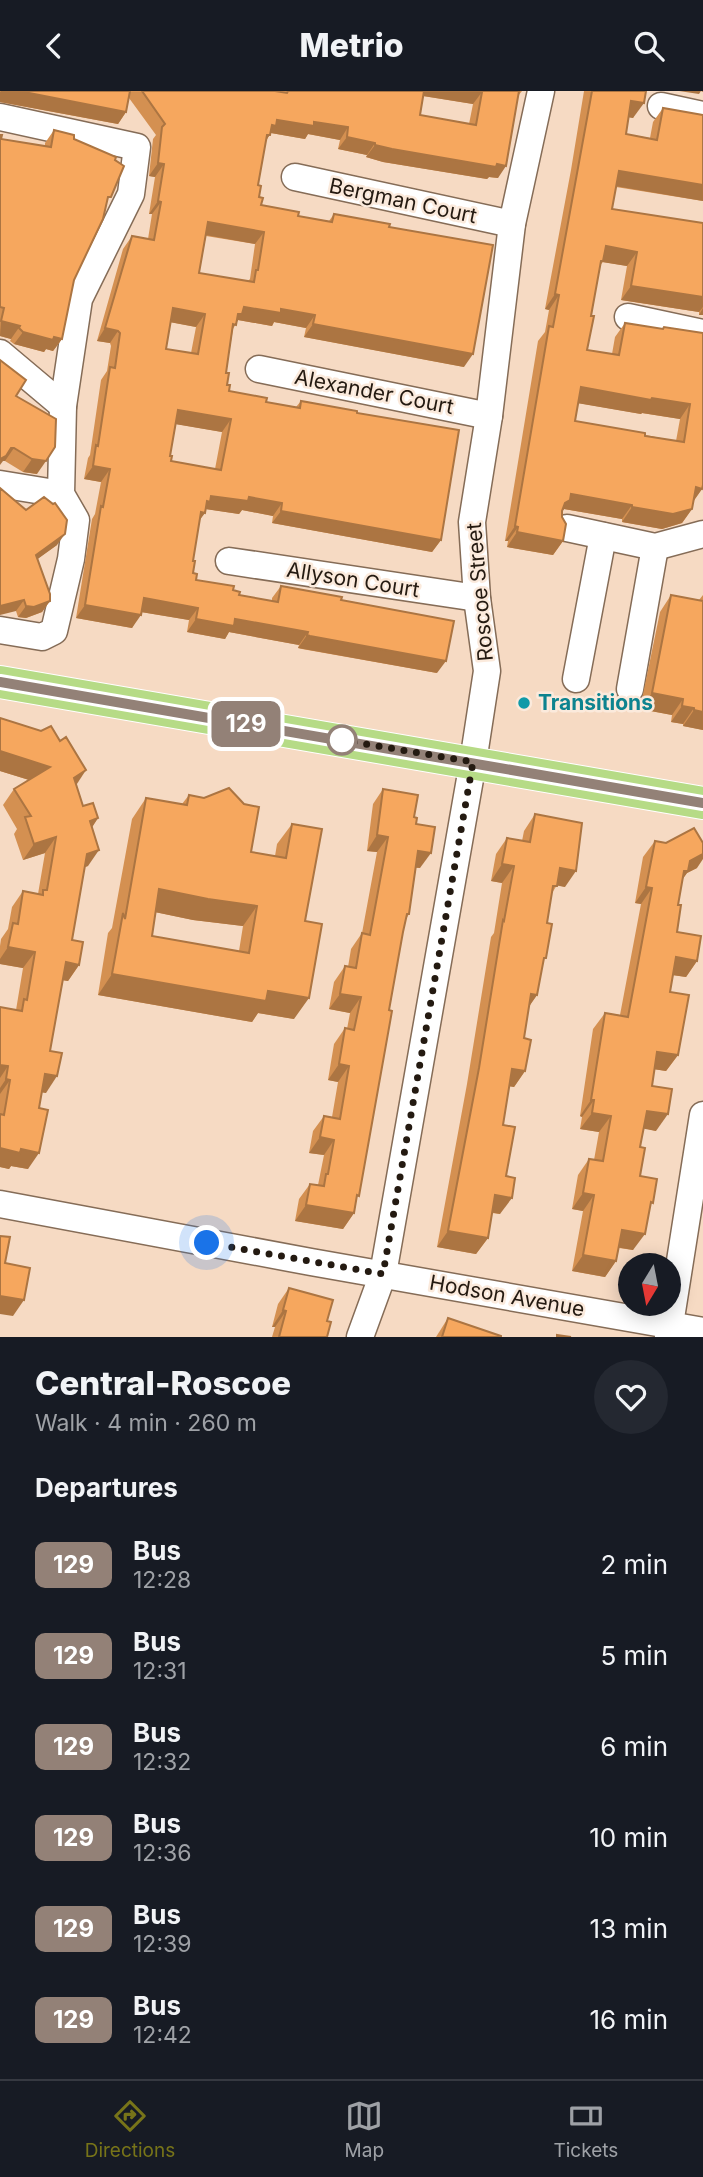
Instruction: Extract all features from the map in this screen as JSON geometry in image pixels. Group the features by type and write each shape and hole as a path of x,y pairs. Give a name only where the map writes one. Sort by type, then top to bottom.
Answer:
{"main road":[{"path":"0,682 703,803"}],"street":[{"name":"Roscoe Street","path":"360,1337 383,1274 487,671 477,599 471,522 489,415 512,224 541,91"},
{"path":"662,106 703,115"},
{"path":"0,117 137,147 131,194 79,299 63,406 61,494 76,520 71,559 54,631 42,637 0,630"},
{"name":"Bergman Court","path":"295,177 512,224"},
{"path":"628,317 703,333"},
{"path":"0,353 63,406"},
{"name":"Alexander Court","path":"259,369 489,415"},
{"path":"0,484 61,494"},
{"path":"567,528 655,547 703,534"},
{"path":"576,679 603,535"},
{"path":"630,689 655,547"},
{"name":"Allyson Court","path":"229,561 477,599"},
{"path":"669,1331 703,1115"},
{"name":"Hodson Avenue","path":"0,1204 383,1274 669,1331 703,1331"}],"building":[{"path":"19,91 130,91 126,112"},
{"path":"142,91 424,91 420,115 476,125 482,92 477,91 519,91 506,166 497,164 496,167 375,145 347,137 348,127 314,122 314,126 277,120 276,126 272,125 270,135 267,135 258,185 261,186 259,197 263,198 261,205 299,212 298,216 332,222 334,214 390,224 389,227 493,245 473,354 313,324 315,315 281,309 281,313 244,307 242,314 238,314 236,325 233,324 226,373 229,373 229,391 300,408 301,401 459,430 441,540 281,511 282,503 249,497 248,501 211,496 210,502 207,501 205,513 201,512 193,561 196,580 234,586 233,590 240,592 239,595 278,602 281,586 454,621 446,661 235,619 234,626 196,619 198,608 144,598 141,615 85,605 101,506 103,507 110,469 93,466 110,367 115,368 120,333 105,328 132,236 154,240 161,202 158,201 164,164 158,163 162,127 165,124","holes":["208,222 264,232 254,282 199,273","173,308 205,314 198,354 166,349","178,410 231,419 221,470 171,461"]},
{"path":"592,91 646,91 644,103 631,101 626,134 657,140 663,108 703,115 703,185 619,171 612,209 703,223 703,297 631,286 637,252 606,246 601,261 587,350 619,355 625,323 703,333 703,485 702,489 696,487 692,509 673,514 571,494 562,511 566,524 563,541 517,532 518,527 515,526 549,326 553,327 559,295 555,294","holes":["581,387 690,404 684,442 575,421"]},
{"path":"54,130 74,135 74,139 116,157 115,160 124,166 111,197 108,197 103,219 74,280 62,339 54,337 53,340 23,332 20,326 1,321 4,308 0,307 0,135 1,139 51,147"},
{"path":"0,360 26,380 16,396 56,419 55,447 46,461 32,459 14,448 0,459"},
{"path":"0,488 26,510 44,497 55,503 67,520 65,534 36,555 50,601 34,607 26,606 24,600 0,606"},
{"path":"671,595 703,601 703,712 682,706 683,699 652,693"},
{"path":"0,718 41,731 51,726 60,741 66,737 86,770 74,778 83,806 93,803 98,818 90,821 99,850 87,854 72,940 83,942 79,965 66,962 50,1051 62,1053 57,1076 45,1074 39,1108 48,1110 39,1153 21,1149 20,1153 0,1148 0,1114 4,1115 10,1080 6,1079 8,1066 0,1065 0,1007 22,1011 24,999 27,1000 35,952 8,947 13,923 18,924 23,891 43,895 43,890 47,890 56,837 34,844 25,817 31,816 14,789 50,767 0,751"},
{"path":"229,788 244,804 259,807 251,852 286,858 292,824 322,829 305,921 322,924 309,998 268,991 266,1001 112,974 123,913 125,919 146,798 187,805 189,795 204,798","holes":["159,889 257,906 249,953 152,936"]},
{"path":"383,789 418,795 414,817 417,818 416,824 435,827 431,853 418,851 409,914 403,932 389,1010 392,1011 354,1213 306,1205 310,1184 324,1186 328,1174 334,1140 320,1137 324,1116 340,1119 349,1066 339,1064 345,1028 354,1030 361,997 340,994 345,966 356,968 362,933 370,935 388,837 377,835"},
{"path":"535,814 582,823 576,871 560,868 557,886 553,886 547,923 552,924 546,958 537,995 531,994 524,1038 531,1040 525,1071 512,1069 503,1125 515,1127 506,1176 515,1178 512,1198 495,1195 488,1238 448,1231 514,866 502,864 507,838 530,842"},
{"path":"694,828 703,843 703,854 690,861 688,871 684,871 677,932 701,936 697,961 676,957 670,992 689,995 678,1055 657,1052 652,1086 672,1089 668,1114 647,1111 640,1147 645,1148 640,1176 657,1179 645,1234 622,1230 616,1261 583,1255 594,1195 583,1193 589,1159 603,1161 611,1116 592,1113 594,1100 591,1100 605,1013 628,1017 652,888 646,887 655,841 666,843"},
{"path":"0,1236 10,1237 5,1263 30,1268 24,1300 0,1296"},
{"path":"289,1288 333,1300 327,1321 331,1322 327,1337 279,1337"},
{"path":"448,1318 501,1336 501,1337 442,1337"}],"bus line":[{"name":"129","path":"0,682 703,803"}],"place":[{"name":"Transitions","path":"524,703"}],"route":[{"path":"207,1243 383,1274 473,762 342,740"}]}
